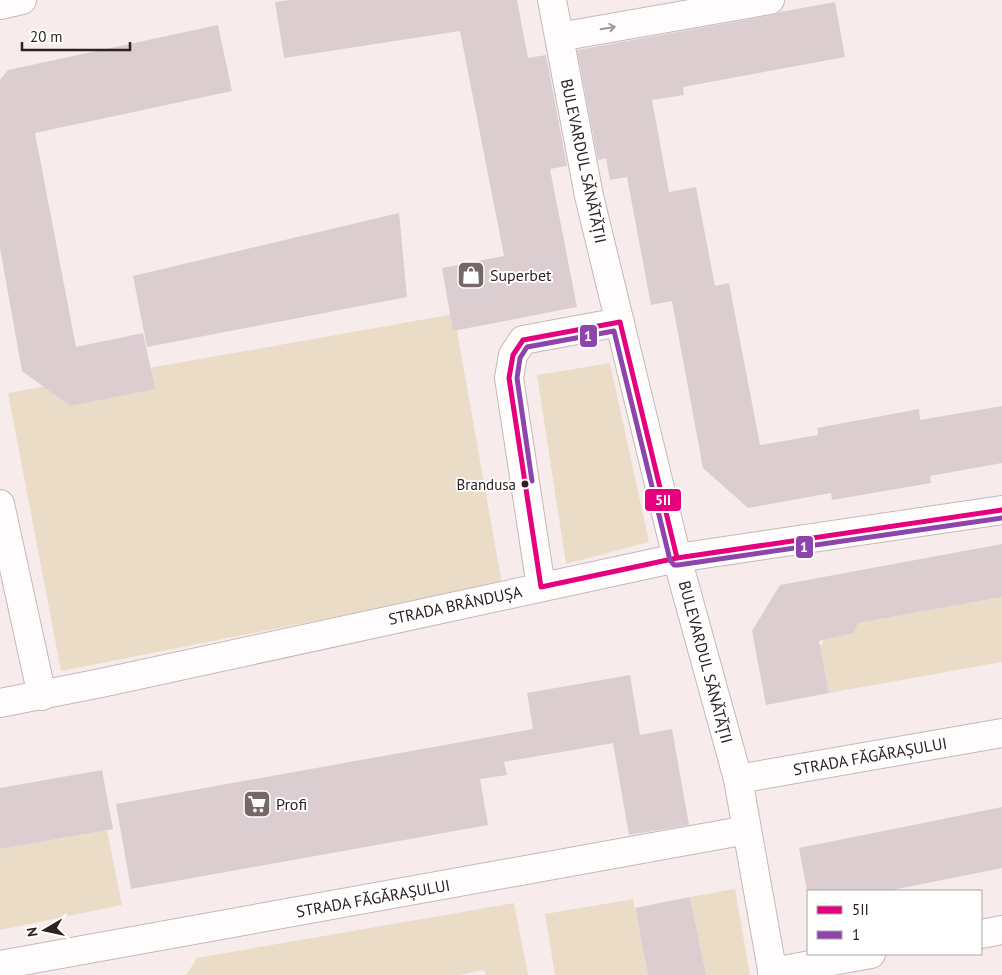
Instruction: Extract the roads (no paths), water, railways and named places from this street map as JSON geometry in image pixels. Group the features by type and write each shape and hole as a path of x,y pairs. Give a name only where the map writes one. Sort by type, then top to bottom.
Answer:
{"street":[{"path":"0,5 22,0"},
{"name":"BULEVARDUL SĂNĂTĂȚII","path":"552,0 589,196 677,558 738,779 772,973"},
{"path":"560,36 770,0"},
{"path":"541,587 510,378 513,355 523,340 620,322"},
{"path":"0,504 42,696"},
{"name":"STRADA BRÂNDUȘA","path":"0,703 42,696 677,558 1002,510"},
{"name":"STRADA FĂGĂRAȘULUI","path":"738,779 1002,733"},
{"name":"STRADA FĂGĂRAȘULUI","path":"0,965 747,830"},
{"path":"982,934 1002,930"},
{"path":"772,973 866,955"}],"place":[{"name":"Superbet","path":"471,275"},
{"name":"Brandusa","path":"525,484"},
{"name":"Profi","path":"257,804"}]}
